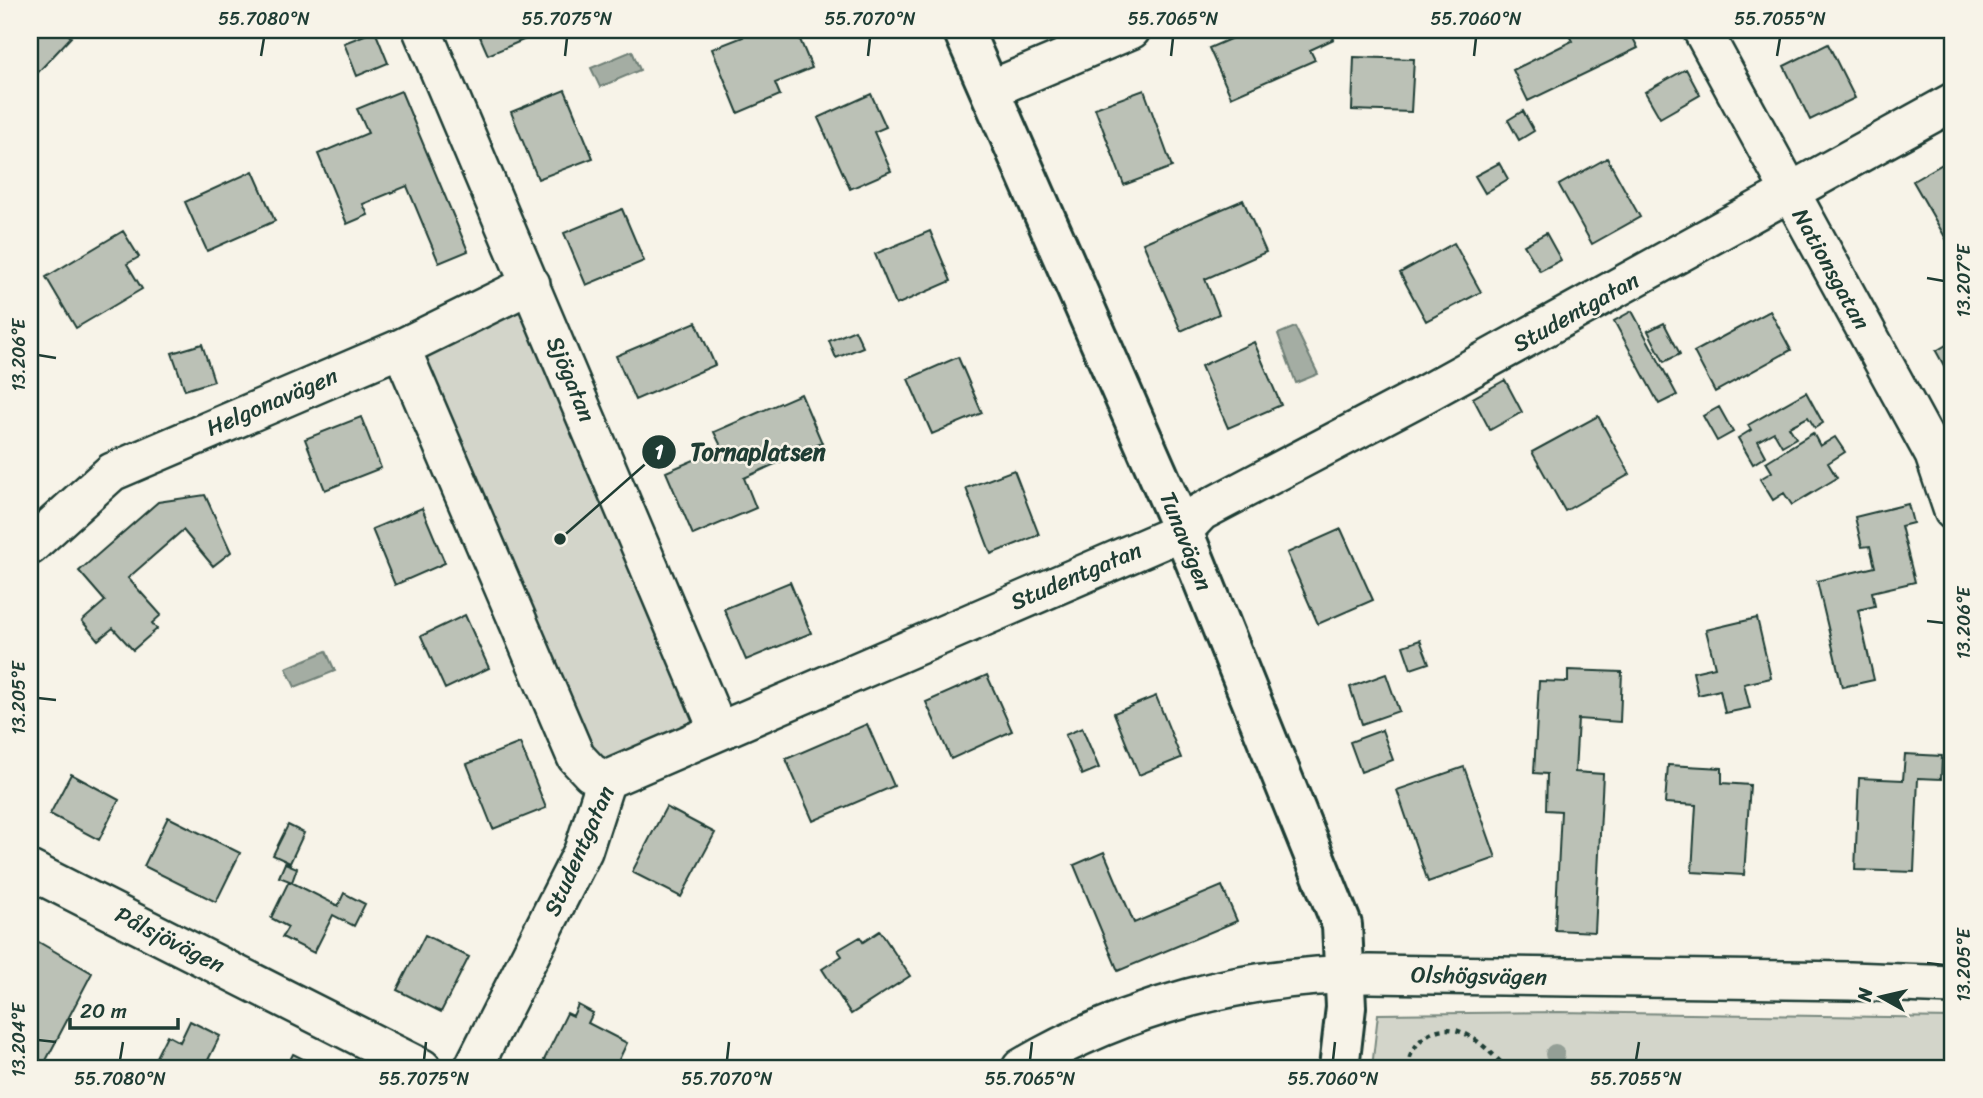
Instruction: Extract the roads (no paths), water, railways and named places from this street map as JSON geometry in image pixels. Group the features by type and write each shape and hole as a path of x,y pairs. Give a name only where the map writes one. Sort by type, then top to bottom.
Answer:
{"street":[{"name":"Sjögatan","path":"422,30 718,730"},
{"name":"Tunavägen","path":"963,30 1183,531 1342,925 1346,1007 1339,1068"},
{"path":"989,90 1131,30"},
{"name":"Nationsgatan","path":"1702,30 1789,194 1934,455 1953,510"},
{"name":"Studentgatan","path":"473,1068 583,852 606,780 1183,531 1201,512 1423,396 1953,102"},
{"name":"Helgonavägen","path":"30,546 112,472 401,348 531,284"},
{"path":"401,348 576,757 590,773 606,780"},
{"name":"Pålsjövägen","path":"30,870 422,1068"},
{"name":"Olshögsvägen","path":"1021,1068 1058,1046 1123,1017 1190,996 1308,977 1346,974 1850,981 1953,985"}],"place":[{"name":"Tornaplatsen","path":"560,539"}]}
